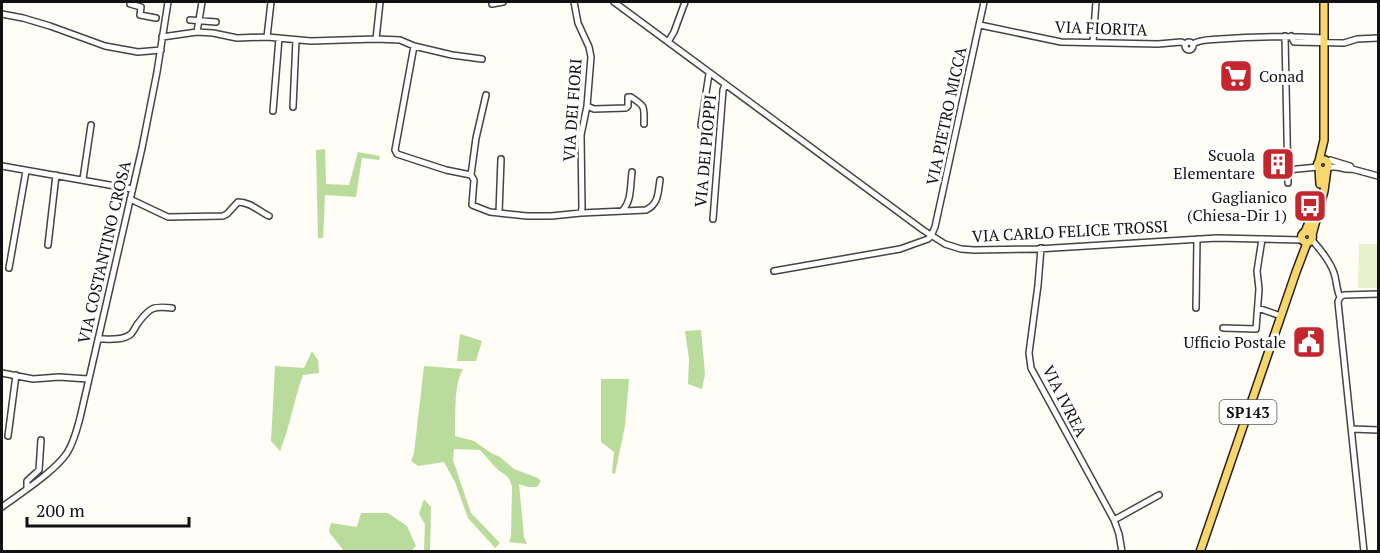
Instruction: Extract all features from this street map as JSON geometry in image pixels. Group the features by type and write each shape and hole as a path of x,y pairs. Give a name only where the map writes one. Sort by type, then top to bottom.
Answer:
{"main road":[{"path":"1324,2 1324,40"},
{"name":"SP143","path":"1200,552 1323,193 1324,40"}],"street":[{"name":"VIA COSTANTINO CROSA","path":"2,507 52,469 71,446 80,418 152,101 161,50 161,19 168,2"},
{"path":"197,33 202,2"},
{"path":"267,37 271,2"},
{"path":"376,39 380,2"},
{"path":"492,4 503,2"},
{"name":"VIA DEI FIORI","path":"574,2 578,23 591,57 587,106 581,135 581,213"},
{"name":"VIA CARLO FELICE TROSSI","path":"614,2 931,236 945,244 974,250 1041,249 1197,239 1307,239"},
{"path":"668,42 675,32 685,2"},
{"name":"VIA PIETRO MICCA","path":"931,236 935,227 984,2"},
{"path":"1093,42 1096,2"},
{"path":"130,4 141,7 140,15 161,19"},
{"path":"2,14 32,21 105,46 138,52 161,50"},
{"path":"190,20 216,22"},
{"name":"VIA FIORITA","path":"980,25 1061,42 1158,44 1181,42 1186,44 1185,47 1188,50 1196,41 1203,40 1288,36"},
{"path":"162,37 213,33 237,38 267,37 311,41 400,40 414,46 452,55 482,59"},
{"path":"1288,183 1288,36 1344,43 1357,39 1378,38"},
{"path":"273,111 279,38"},
{"path":"293,107 296,40"},
{"path":"414,46 395,150 397,154 446,170 471,175"},
{"path":"702,125 710,74"},
{"name":"VIA DEI PIOPPI","path":"713,219 725,85"},
{"path":"486,95 476,138 471,175 474,180 472,205 490,212 526,216 646,210 653,207 657,201 660,180"},
{"path":"587,106 594,109 626,108 628,97 631,97 644,107 644,124"},
{"path":"83,180 91,125"},
{"path":"499,213 501,159"},
{"path":"1287,170 1324,165 1330,160 1378,176"},
{"path":"2,166 132,189"},
{"path":"9,268 26,171"},
{"path":"622,211 627,206 632,172"},
{"path":"48,245 56,175"},
{"path":"130,199 168,217 223,216 238,202 249,204 269,216"},
{"path":"774,271 900,249 931,236"},
{"path":"1196,308 1197,239"},
{"path":"1223,328 1256,329 1259,289 1257,271 1262,239"},
{"path":"1307,239 1320,249 1334,273 1340,297 1338,302 1364,552"},
{"name":"VIA IVREA","path":"1041,249 1029,353 1031,368 1113,520 1119,534 1122,552"},
{"path":"1340,297 1378,294"},
{"path":"98,339 112,340 125,337 131,334 150,309 172,308"},
{"path":"1258,308 1281,316"},
{"path":"2,373 33,379 59,377 88,379"},
{"path":"8,436 16,375"},
{"path":"1352,429 1378,430"},
{"path":"27,488 27,481 39,470 41,440"},
{"path":"1113,520 1159,495"}],"green space":[{"path":"325,149 326,184 349,185 358,152 380,156 379,160 362,158 356,197 325,195 323,238 318,238 316,150"},
{"path":"1359,244 1378,244 1378,288 1358,288"},
{"path":"701,330 705,374 702,389 688,384 689,359 685,331"},
{"path":"460,334 482,341 476,361 457,361"},
{"path":"312,351 318,360 319,373 303,375 280,451 271,441 275,366 304,368"},
{"path":"424,366 463,369 456,392 455,436 474,441 500,457 514,469 541,481 537,487 519,484 524,537 527,544 509,542 511,537 511,483 508,477 497,469 480,450 454,449 453,460 471,513 500,543 495,548 468,518 455,482 444,462 418,466 411,461 414,453"},
{"path":"601,379 629,379 625,426 615,474 612,473 614,452 601,442"},
{"path":"424,499 431,507 430,551 424,551 425,524 419,514"},
{"path":"361,513 388,513 407,526 416,546 411,551 344,551 329,532 331,523 357,527"}],"place":[{"name":"Conad","path":"1236,76"},
{"name":"Scuola Elementare","path":"1278,164"},
{"name":"Gaglianico (Chiesa-Dir 1)","path":"1310,206"},
{"name":"Ufficio Postale","path":"1309,342"}]}
